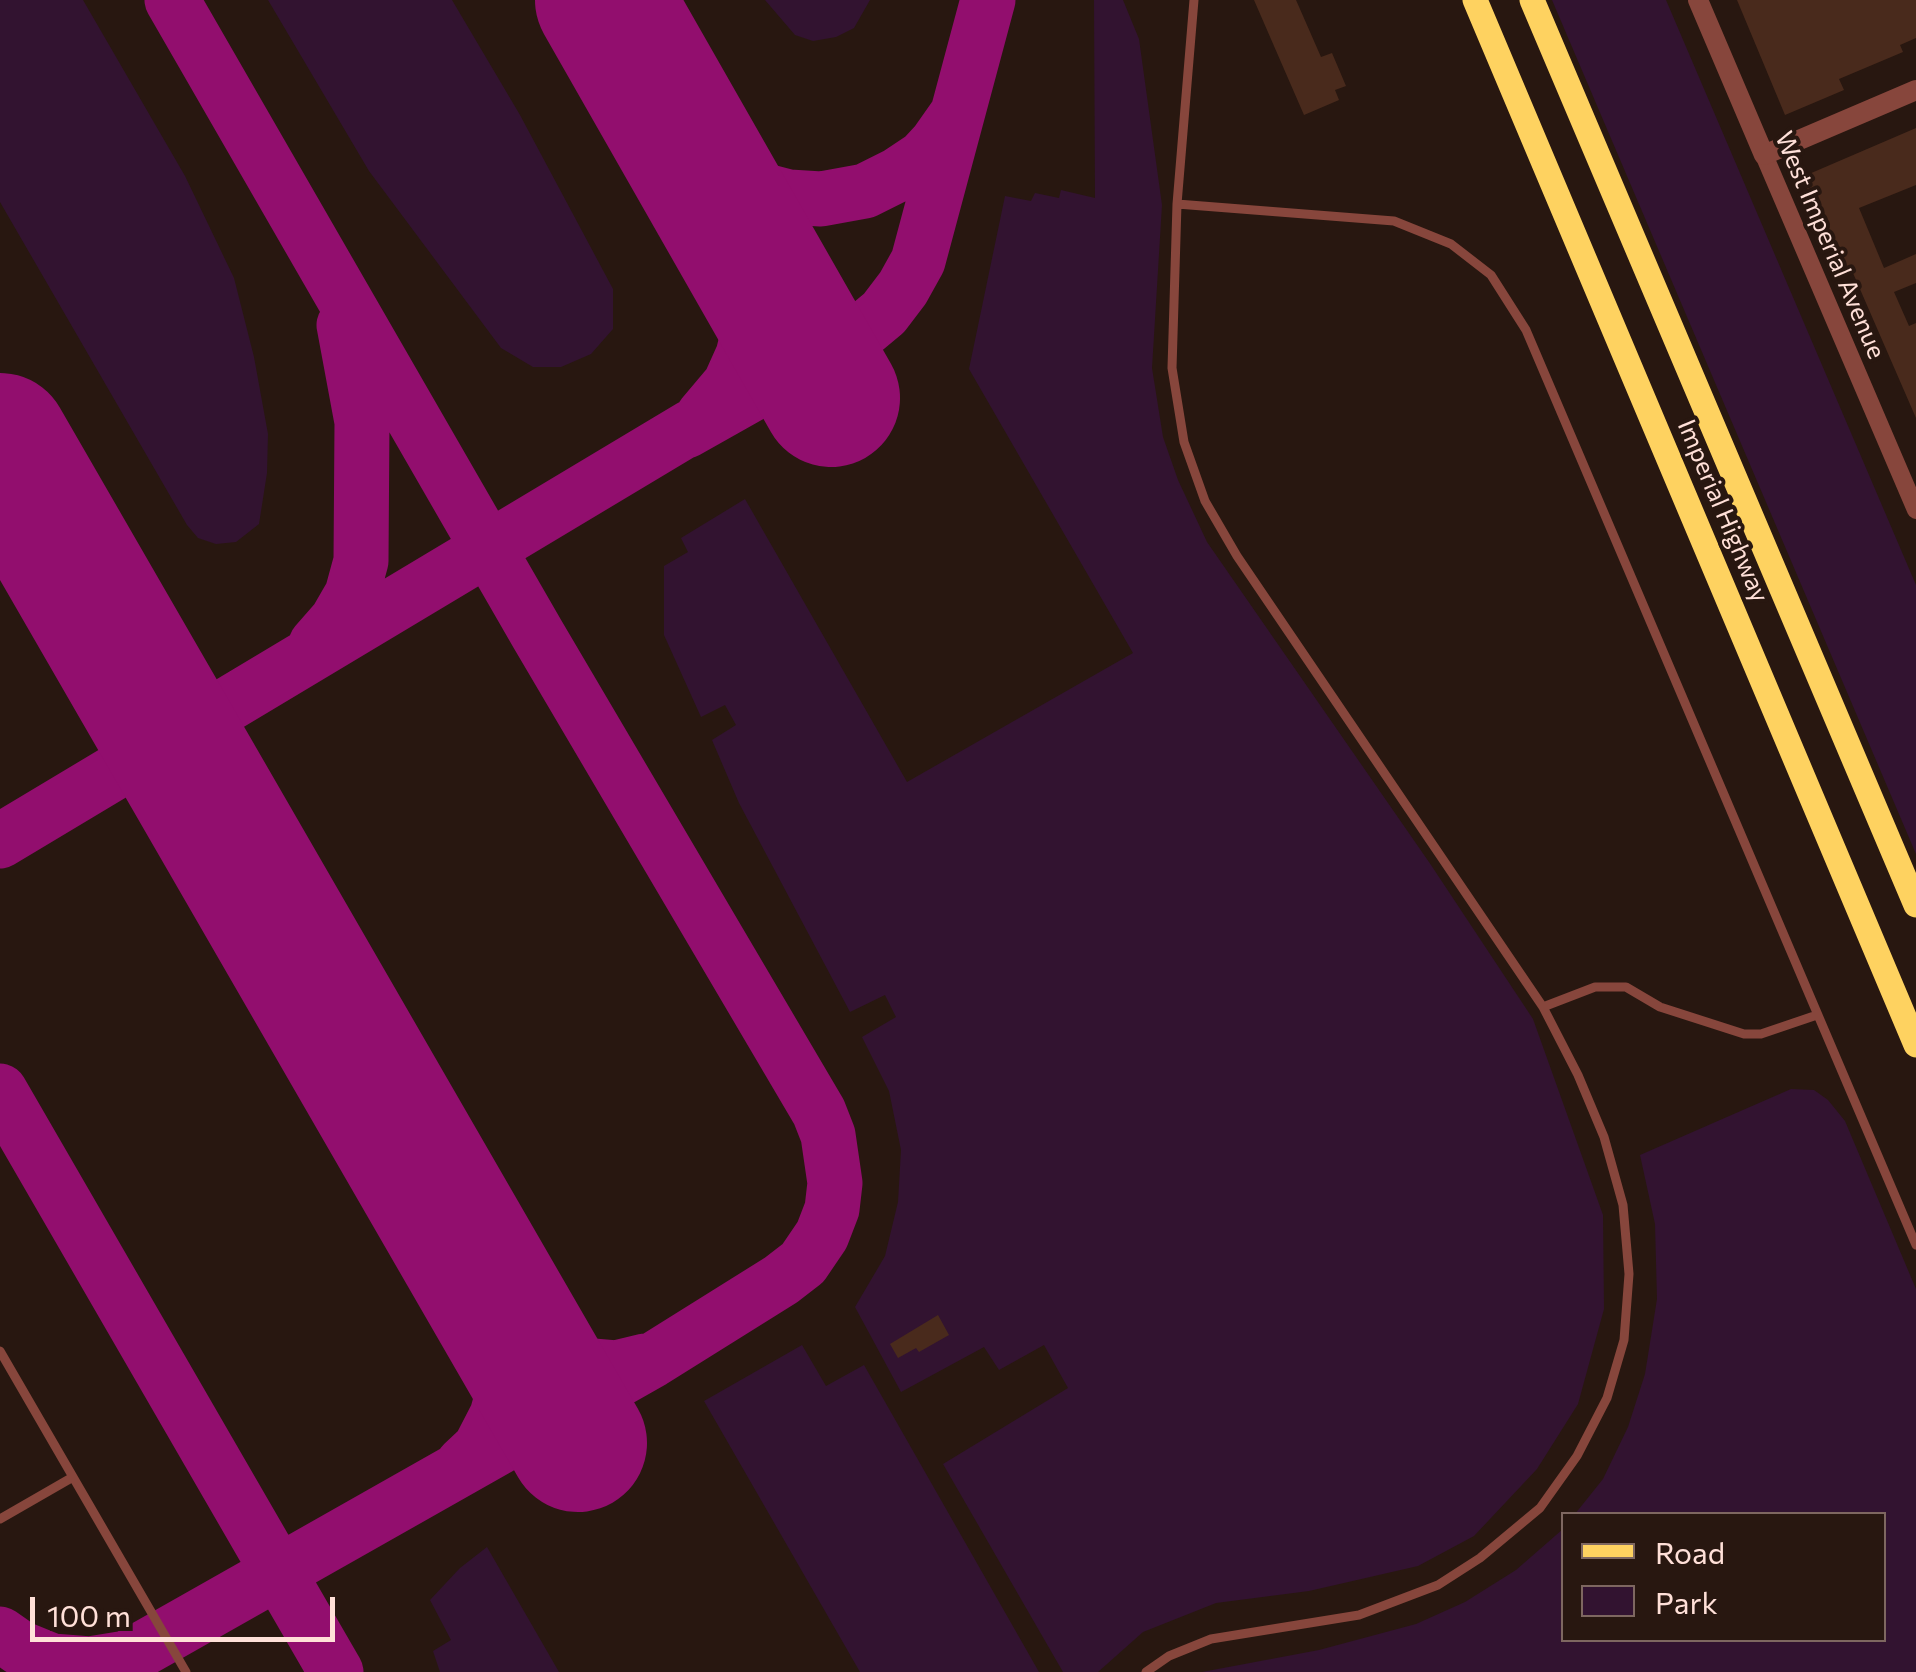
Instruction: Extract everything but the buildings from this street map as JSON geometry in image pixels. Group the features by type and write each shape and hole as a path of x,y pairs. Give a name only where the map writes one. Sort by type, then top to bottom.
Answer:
{"main road":[{"name":"Imperial Highway","path":"1475,0 1916,1045"},
{"name":"Imperial Highway","path":"1532,0 1916,904"}],"street":[{"name":"West Imperial Avenue","path":"1698,0 1916,510"},
{"path":"1764,155 1916,90"}],"lane":[{"path":"1146,1672 1168,1656 1210,1640 1359,1615 1438,1585 1480,1558 1540,1508 1577,1456 1607,1398 1616,1369 1624,1340 1630,1274 1624,1205 1604,1137 1578,1074 1543,1006 1237,556 1205,501 1184,442 1172,368 1178,204 1194,0"},
{"path":"1178,204 1394,221 1451,244 1492,274 1526,330 1916,1245"},
{"path":"1543,1006 1595,987 1626,987 1660,1007 1744,1034 1761,1034 1817,1015"},
{"path":"0,1350 186,1672"},
{"path":"0,1519 73,1477"}],"green space":[{"path":"0,0 83,0 185,176 234,278 268,434 259,524 236,542 216,544 198,538 187,525 0,202"},
{"path":"268,0 452,0 520,115 613,289 613,329 591,354 561,367 533,367 501,348 369,171"},
{"path":"765,0 870,0 854,28 836,37 813,41 795,35"},
{"path":"1094,0 1123,0 1139,39 1162,205 1152,368 1163,437 1178,480 1207,542 1533,1019 1603,1215 1604,1309 1578,1404 1537,1469 1474,1536 1418,1566 1309,1591 1216,1603 1143,1632 1098,1672 1063,1672 943,1464 1068,1388 1044,1345 999,1370 984,1347 901,1392 855,1307 885,1256 898,1202 901,1150 889,1091 862,1037 896,1017 885,995 850,1012 739,803 712,740 736,725 725,705 701,717 664,635 664,566 688,552 681,538 745,499 907,782 1133,653 969,369 1005,196 1031,201 1035,193 1059,198 1061,190 1095,198"},
{"path":"1552,0 1666,0 1916,585 1916,854"},
{"path":"1791,1089 1814,1090 1845,1121 1916,1289 1916,1672 1202,1672 1319,1650 1416,1624 1465,1602 1516,1570 1561,1531 1561,1642 1886,1642 1886,1512 1577,1512 1603,1479 1628,1427 1645,1374 1657,1299 1655,1224 1640,1155"},
{"path":"802,1345 826,1386 864,1365 1039,1672 860,1672 704,1401"},
{"path":"487,1547 559,1672 440,1672 433,1651 451,1640 430,1600 460,1568"}],"taxiway":[{"path":"102,1672 653,1360 781,1280 803,1263 822,1235 832,1209 835,1183 828,1135 819,1112 172,0"},
{"path":"607,0 694,142 728,172 762,190 821,199 865,191 923,158 955,117"},
{"path":"686,431 860,333 884,313 903,288 918,261 988,0"},
{"path":"684,147 742,252 751,287 751,323 743,355 730,384 703,416"},
{"path":"316,644 337,620 352,594 361,561 362,422 344,325"},
{"path":"0,841 691,427"},
{"path":"0,1091 336,1672"},
{"path":"504,1314 525,1336 581,1365 616,1368 645,1361"},
{"path":"463,1464 480,1448 497,1415 506,1383 509,1351 504,1314"},
{"path":"0,1634 20,1648 52,1661 90,1664 127,1658"}],"runway":[{"path":"604,0 831,398"},
{"path":"0,442 578,1443"}]}
